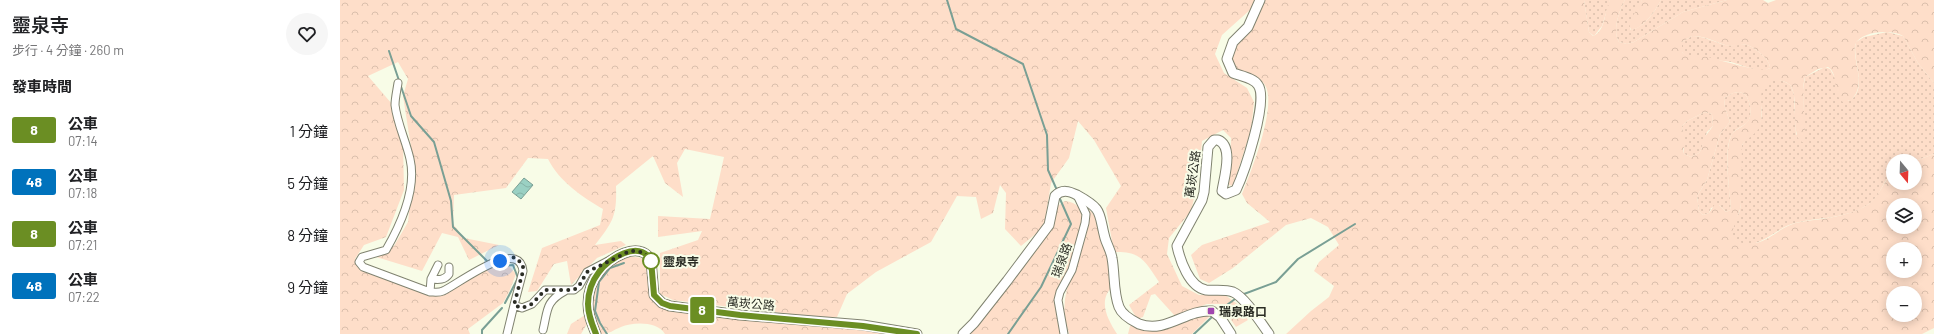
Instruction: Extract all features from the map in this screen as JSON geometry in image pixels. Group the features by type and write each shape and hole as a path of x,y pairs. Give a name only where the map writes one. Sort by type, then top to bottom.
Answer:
{"street":[{"name":"萬崁公路","path":"1260,0 1248,27 1233,42 1227,59 1234,73 1254,80 1260,89 1262,100 1251,151 1236,190 1226,194 1222,191 1227,163 1226,148 1218,140 1210,144 1208,147 1202,200 1177,246 1183,267 1195,284 1205,290 1232,291 1239,296 1269,334"},
{"path":"398,83 395,104 410,160 411,186 406,206 395,234 386,250 362,257 359,262 363,267 430,292 442,292 480,268 510,257 516,258 523,265 523,271 507,334"},
{"path":"963,334 974,323 1049,225 1055,196 1065,191 1077,195 1090,203 1101,215 1105,238 1112,256 1119,308 1124,315 1140,325 1157,328 1168,326 1197,314 1212,311 1220,318 1231,334"},
{"name":"瑞泉路","path":"1064,334 1058,300 1060,292 1072,270 1085,223 1086,214 1077,195"},
{"name":"萬崁公路","path":"596,334 589,310 589,295 598,273 612,260 630,251 637,251 649,256 652,264 653,293 657,300 670,306 740,315 863,326 917,334"},
{"path":"514,305 522,308 532,304 545,290 574,290 579,286 587,272 612,260"},
{"path":"430,292 431,279 438,264"},
{"path":"431,279 438,280 447,277 449,274 449,267"},
{"path":"543,330 553,297 565,291"}],"green space":[{"path":"340,0 1256,0 1251,9 1222,35 1215,54 1224,73 1247,88 1254,102 1251,130 1233,186 1229,185 1231,138 1223,130 1202,141 1198,182 1191,211 1169,238 1167,254 1182,286 1199,295 1225,295 1240,306 1248,320 1236,327 1220,304 1207,304 1175,316 1155,294 1151,295 1143,317 1137,319 1129,305 1159,282 1150,268 1141,259 1130,253 1114,252 1106,208 1121,186 1094,140 1078,121 1069,158 1051,183 1044,227 1021,246 1005,229 1006,193 1000,185 993,213 981,219 976,197 957,196 931,242 876,272 847,294 837,317 815,317 673,300 660,294 660,253 698,240 702,231 658,237 658,216 710,219 724,157 685,149 677,163 683,197 665,183 653,156 616,186 616,205 613,218 595,245 621,241 626,245 597,258 571,285 567,261 554,264 537,291 528,292 542,248 600,225 603,209 572,188 558,174 548,159 528,158 506,188 454,195 453,224 464,238 499,245 469,260 458,237 442,233 422,271 373,256 394,246 408,222 414,166 403,96 408,79 398,62 368,76 392,104 403,143 404,190 386,237 364,245 355,259 366,271 440,294 485,266 508,265 516,274 503,303 468,329 470,334 340,334"},
{"path":"1264,0 1584,0 1589,32 1593,36 1603,25 1610,0 1625,0 1619,15 1616,32 1619,42 1627,44 1634,42 1683,12 1727,0 1763,0 1768,3 1776,0 1934,0 1934,83 1918,63 1903,36 1891,32 1869,34 1858,40 1855,45 1859,81 1856,94 1851,100 1843,102 1839,99 1834,75 1832,70 1828,67 1818,69 1805,77 1803,93 1804,143 1799,140 1797,133 1794,99 1791,86 1786,82 1775,81 1768,82 1764,86 1761,99 1761,122 1759,128 1742,145 1740,209 1731,235 1738,242 1755,243 1764,240 1793,224 1835,217 1849,213 1873,201 1886,182 1886,190 1922,190 1922,158 1934,154 1934,328 1922,334 1286,334 1329,297 1334,286 1314,271 1319,262 1339,245 1328,227 1311,218 1286,225 1233,268 1209,283 1200,279 1191,255 1202,245 1270,222 1247,203 1242,194 1256,156 1265,125 1268,110 1266,87 1258,78 1237,69 1233,58 1235,48 1252,28 1258,18","holes":["1692,36 1705,38 1728,46 1750,46 1758,51 1768,61 1770,68 1765,70 1748,68 1708,57 1685,55 1682,52 1682,42","1741,92 1747,96 1750,117 1744,125 1733,132 1729,142 1727,162 1731,207 1730,210 1726,212 1719,205 1715,204 1709,213 1703,215 1699,211 1697,196 1707,180 1720,134 1730,122 1725,108 1724,98 1733,93","1705,112 1712,114 1713,126 1704,138 1699,153 1691,157 1684,154 1683,149 1685,145 1682,126 1687,121"]},
{"path":"1584,0 1610,0 1602,26 1594,36 1589,32"},
{"path":"1625,0 1642,0 1630,29 1631,30 1641,26 1653,14 1661,0 1727,0 1683,12 1634,42 1627,44 1619,42 1616,32 1619,15"},
{"path":"1642,0 1661,0 1645,23 1636,29 1631,30 1629,23"},
{"path":"1887,32 1903,36 1918,63 1934,83 1934,154 1922,158 1922,154 1886,154 1886,180 1872,202 1860,209 1833,217 1788,225 1765,239 1750,244 1742,244 1734,240 1731,237 1731,229 1740,208 1741,148 1745,141 1757,128 1761,120 1761,94 1763,85 1766,82 1781,80 1791,86 1794,95 1796,135 1804,128 1803,90 1805,77 1825,67 1830,69 1848,101 1854,97 1858,90 1859,83 1855,49 1856,42 1864,37"},
{"path":"1692,36 1705,38 1725,45 1750,46 1758,51 1768,61 1770,68 1766,70 1756,70 1731,62 1685,56 1682,52 1682,42"},
{"path":"1739,92 1747,96 1750,117 1745,124 1734,132 1729,141 1727,162 1731,207 1730,210 1726,212 1719,205 1711,208 1709,213 1703,215 1699,211 1697,196 1707,180 1720,134 1730,122 1725,108 1724,98 1733,93"},
{"path":"1705,112 1712,114 1713,126 1707,132 1699,153 1691,157 1684,154 1682,126 1687,121"},
{"path":"1065,201 1077,205 1082,215 1078,243 1055,302 1060,334 968,334 978,323 1056,207"},
{"path":"1089,210 1099,223 1108,256 1114,285 1106,297 1105,309 1117,334 1069,334 1064,315 1067,289 1076,268 1087,232"},
{"path":"628,256 641,258 644,261 653,300 863,328 891,334 665,334 661,330 651,325 632,324 618,328 609,333 601,334 593,310 592,298 595,288 599,278 606,269 616,261"},
{"path":"1208,313 1210,316 1192,334 1128,334 1130,326 1138,325 1165,330"},
{"path":"585,315 587,324 581,334 567,334 571,324"}],"water":[{"path":"524,178 533,185 521,199 512,192"}],"waterway":[{"path":"947,0 956,29 1023,64 1047,135 1048,170 1056,188"},
{"path":"389,51 411,116 434,142 451,201 453,227 487,261"},
{"path":"1008,334 1041,287 1071,224 1060,199"},
{"path":"1244,294 1276,282 1298,259 1355,224"},
{"path":"607,334 595,311 599,282 610,268 624,263"},
{"path":"493,267 513,265 518,278 505,303"},
{"path":"1220,310 1235,299"},
{"path":"482,334 482,330 502,308"},
{"path":"1194,334 1212,317"}],"bus line":[{"name":"8","path":"596,334 590,320 588,304 589,295 594,280 602,268 612,260 630,251 637,251 649,256 651,260 653,293 657,300 670,306 740,315 863,326 917,334"}],"place":[{"name":"靈泉寺","path":"651,261"},
{"name":"瑞泉路口","path":"1211,311"}],"route":[{"path":"500,261 510,257 516,258 523,265 523,271 514,305 522,308 532,304 545,290 574,290 579,286 587,272 594,267 630,251 637,251 649,256 651,261"}]}
